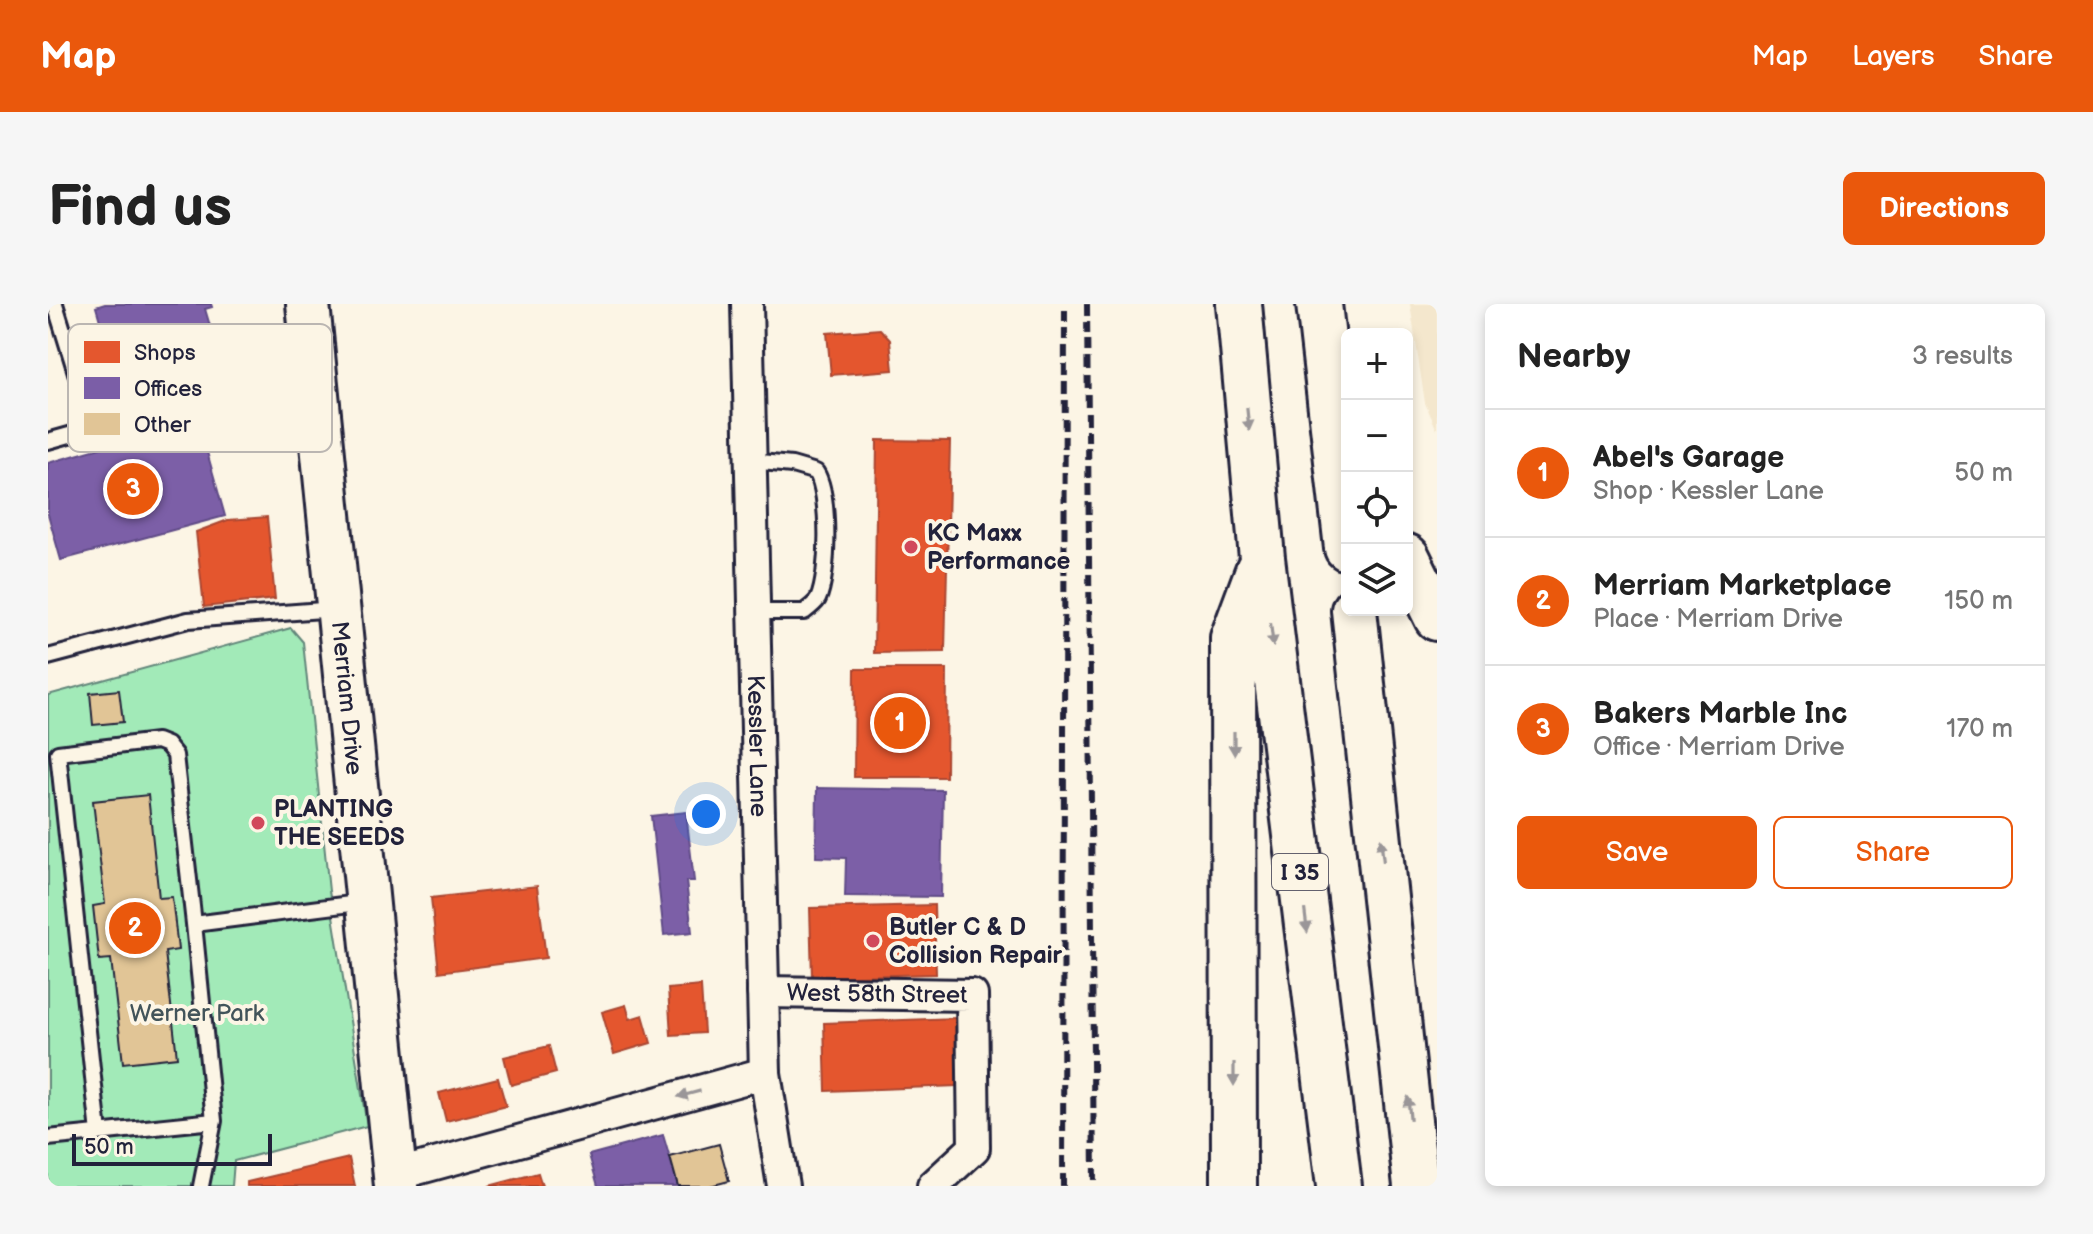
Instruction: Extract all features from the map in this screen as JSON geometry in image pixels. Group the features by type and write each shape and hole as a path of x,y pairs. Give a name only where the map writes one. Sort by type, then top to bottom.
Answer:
{"highway":[{"name":"I 35","path":"1239,304 1262,558 1339,1186"},
{"path":"1319,304 1347,544"},
{"path":"1328,389 1341,416"},
{"path":"1234,1186 1233,638 1262,558"},
{"path":"1413,569 1437,618"},
{"path":"1355,616 1416,1186"}],"main road":[{"name":"Merriam Drive","path":"308,304 309,324"},
{"name":"Merriam Drive","path":"321,452 396,1181"}],"street":[{"name":"Kessler Lane","path":"747,304 765,1073 783,1186"},
{"name":"West 58th Street","path":"763,992 972,995 974,1148 933,1186"},
{"path":"396,1181 765,1073"}],"lane":[{"path":"55,304 68,346"},
{"path":"48,441 68,435"},
{"path":"750,461 816,472 825,494 825,570 818,601 804,612 754,612"},
{"path":"48,657 188,620 337,609"},
{"path":"99,1133 58,753 157,741 167,745 175,755 214,1121 201,1186"},
{"path":"194,924 366,902"},
{"path":"48,1138 214,1121"}],"shaded area":[{"path":"1410,304 1437,304 1437,430 1425,403"}],"green space":[{"name":"Werner Park","path":"291,628 303,642 329,891 367,1126 234,1161 232,1186 48,1186 48,695"}],"building: Shops":[{"path":"880,329 890,340 893,370 831,375 827,333"},
{"name":"KC Maxx Performance","path":"877,440 950,441 945,652 874,653"},
{"path":"267,517 275,599 204,607 196,532 228,520"},
{"path":"855,669 947,669 946,777 854,777"},
{"path":"537,886 546,958 439,972 431,898"},
{"name":"Butler C & D Collision Repair","path":"934,905 936,974 812,977 810,908"},
{"path":"701,986 704,1033 671,1035 668,989"},
{"path":"626,1005 630,1019 643,1015 651,1043 614,1054 602,1012"},
{"path":"956,1018 958,1086 826,1091 824,1023"},
{"path":"549,1046 556,1073 511,1085 504,1057"},
{"path":"498,1078 506,1106 446,1121 439,1093"},
{"path":"349,1158 355,1186 247,1186 247,1182"},
{"path":"538,1173 542,1186 489,1186"}],"building: Offices":[{"path":"105,304 211,304 212,307 205,309 209,324 101,324 96,307"},
{"path":"86,452 207,452 225,516 61,560 48,514 48,463"},
{"path":"817,788 943,790 941,897 845,896 846,858 816,857"},
{"path":"686,812 694,881 686,881 692,932 664,935 651,816"},
{"path":"663,1135 678,1186 598,1186 589,1155"}],"building: Other":[{"path":"119,690 123,722 93,725 90,693"},
{"path":"148,795 159,898 172,897 178,950 165,952 177,1057 123,1063 111,959 99,960 93,906 105,904 93,801"},
{"path":"719,1144 729,1181 710,1186 678,1186 670,1157"}],"railway":[{"path":"1063,1186 1065,304"},
{"path":"1087,304 1094,1186"}],"place":[{"name":"Bakers Marble Inc","path":"133,489"},
{"name":"KC Maxx Performance","path":"911,547"},
{"name":"Abel's Garage","path":"900,723"},
{"name":"PLANTING THE SEEDS","path":"258,823"},
{"name":"Merriam Marketplace","path":"135,928"},
{"name":"Butler C & D Collision Repair","path":"873,941"}]}
